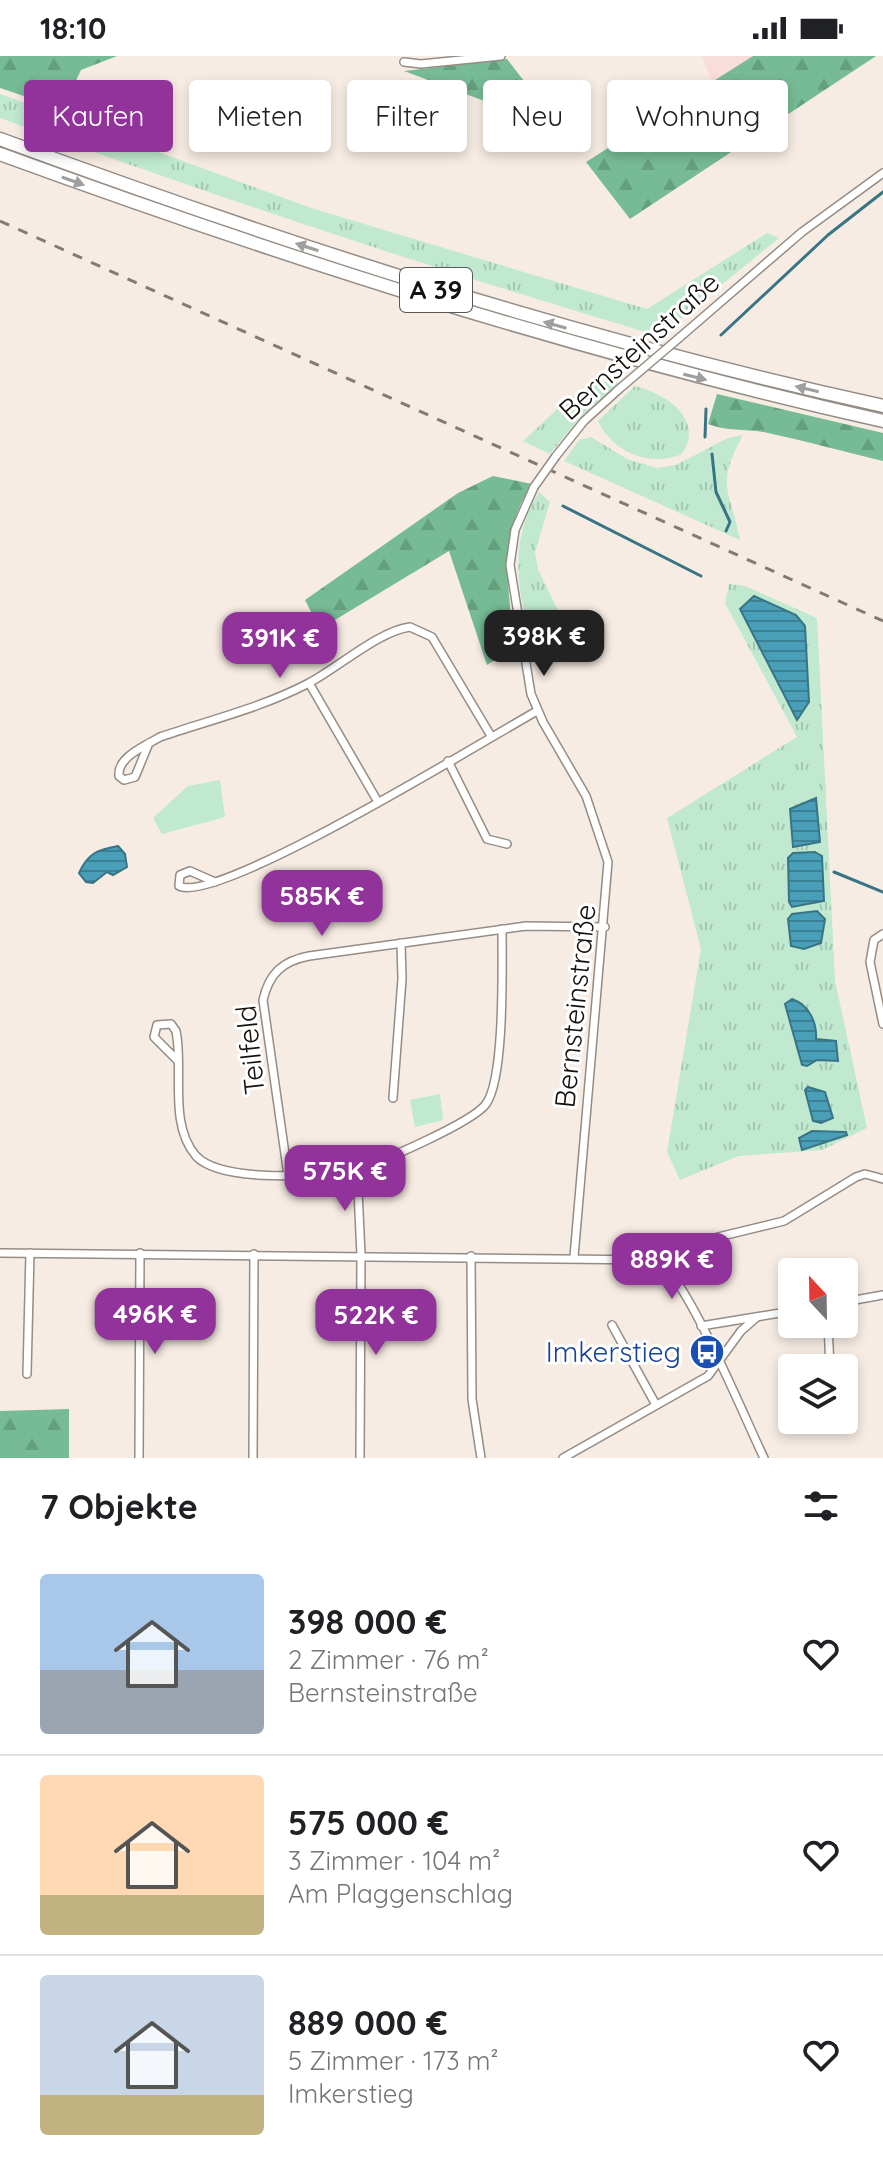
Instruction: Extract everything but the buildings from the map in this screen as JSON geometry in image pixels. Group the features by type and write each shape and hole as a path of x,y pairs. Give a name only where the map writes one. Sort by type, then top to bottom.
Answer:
{"highway":[{"name":"A 39","path":"0,139 425,286 662,354 883,406"},
{"name":"A 39","path":"0,154 261,248 504,325 663,369 883,421"}],"street":[{"path":"404,62 421,64 501,56"},
{"name":"Bernsteinstraße","path":"574,1257 574,1230 609,884 605,845 586,796 537,711 510,565 515,530 534,487 584,421 802,232 883,173"},
{"path":"149,743 135,777 124,780 119,776 122,763 149,743 241,713 309,683 398,628 422,630 432,637 491,736"},
{"path":"309,683 378,802"},
{"path":"215,882 272,859 537,711"},
{"path":"448,761 487,839 507,844"},
{"name":"Teilfeld","path":"288,1175 263,1000 272,976 294,958 502,929 605,927"},
{"path":"177,1060 154,1037 157,1025 171,1024 176,1031 183,1128 196,1156 209,1166 224,1171 288,1175 357,1169 454,1126 485,1106 494,1084 502,929"},
{"path":"883,934 874,940 870,962 883,1024"},
{"path":"393,1098 402,979 401,943"},
{"path":"357,1169 361,1255 360,1458"},
{"path":"0,1253 657,1260 710,1239 784,1221 856,1177 873,1175 883,1179"},
{"path":"27,1374 30,1253"},
{"path":"139,1458 140,1253"},
{"path":"253,1458 254,1254"},
{"path":"471,1256 472,1399 481,1458"},
{"path":"657,1260 675,1274 764,1458"},
{"path":"858,1299 883,1295"},
{"path":"701,1326 778,1313"},
{"path":"563,1458 708,1376 741,1331 757,1317"},
{"path":"612,1325 656,1405"}],"shaded area":[{"path":"702,56 753,56 715,80 711,80"}],"green space":[{"path":"0,56 117,56 81,70 76,80 24,80 24,96 0,88"},
{"path":"753,56 876,56 788,114 788,80 715,80"},
{"path":"507,59 523,80 483,80 483,100 467,95 467,80 428,80 404,71"},
{"path":"0,94 24,103 24,127 0,118"},
{"path":"607,149 607,152 731,152 630,219 586,162"},
{"path":"95,152 158,152 311,208 647,309 767,233 779,238 659,336"},
{"path":"611,381 619,383 581,416 550,454 523,441 575,396"},
{"path":"635,386 669,401 685,419 689,430 682,454 670,458 645,458 623,449 604,432 598,421"},
{"path":"717,394 883,433 883,461 768,433 708,424"},
{"path":"743,435 727,477 740,540 564,461 579,440 591,437 627,459 657,468 676,465 728,438"},
{"path":"493,476 532,484 521,504 510,543 508,584 514,647 487,665 449,551 320,629 305,600 458,493"},
{"path":"539,492 550,502 535,552 538,569 559,613 526,620 518,571 519,554 524,523"},
{"path":"729,584 745,586 817,618 835,981 867,1128 822,1150 738,1156 680,1180 667,1152 701,949 667,818 797,737 725,603"},
{"path":"220,780 225,817 162,834 153,818 188,786"},
{"path":"440,1094 443,1120 415,1127 410,1100"},
{"path":"69,1409 69,1458 0,1458 0,1411"}],"water":[{"path":"754,596 796,615 805,626 809,702 797,720 740,609"},
{"path":"816,798 820,842 793,847 790,809"},
{"path":"118,846 125,854 127,867 113,875 107,872 93,883 86,882 79,873 86,861 99,851"},
{"path":"815,852 822,856 824,901 792,907 789,902 788,858 793,853"},
{"path":"817,911 825,919 821,943 804,949 791,946 788,919 792,914"},
{"path":"792,999 803,1005 811,1015 816,1039 836,1041 838,1061 817,1060 807,1066 802,1065 785,1004"},
{"path":"808,1087 825,1092 833,1118 821,1123 813,1121 805,1090"},
{"path":"812,1131 846,1132 847,1135 802,1150 799,1138"}],"waterway":[{"path":"721,335 828,235 883,192"},
{"path":"705,437 706,409"},
{"path":"712,454 716,492 730,522 726,531"},
{"path":"563,506 701,576"},
{"path":"834,872 883,892"}],"railway":[{"path":"0,221 883,621"}],"place":[{"name":"Imkerstieg","path":"707,1352"}]}
